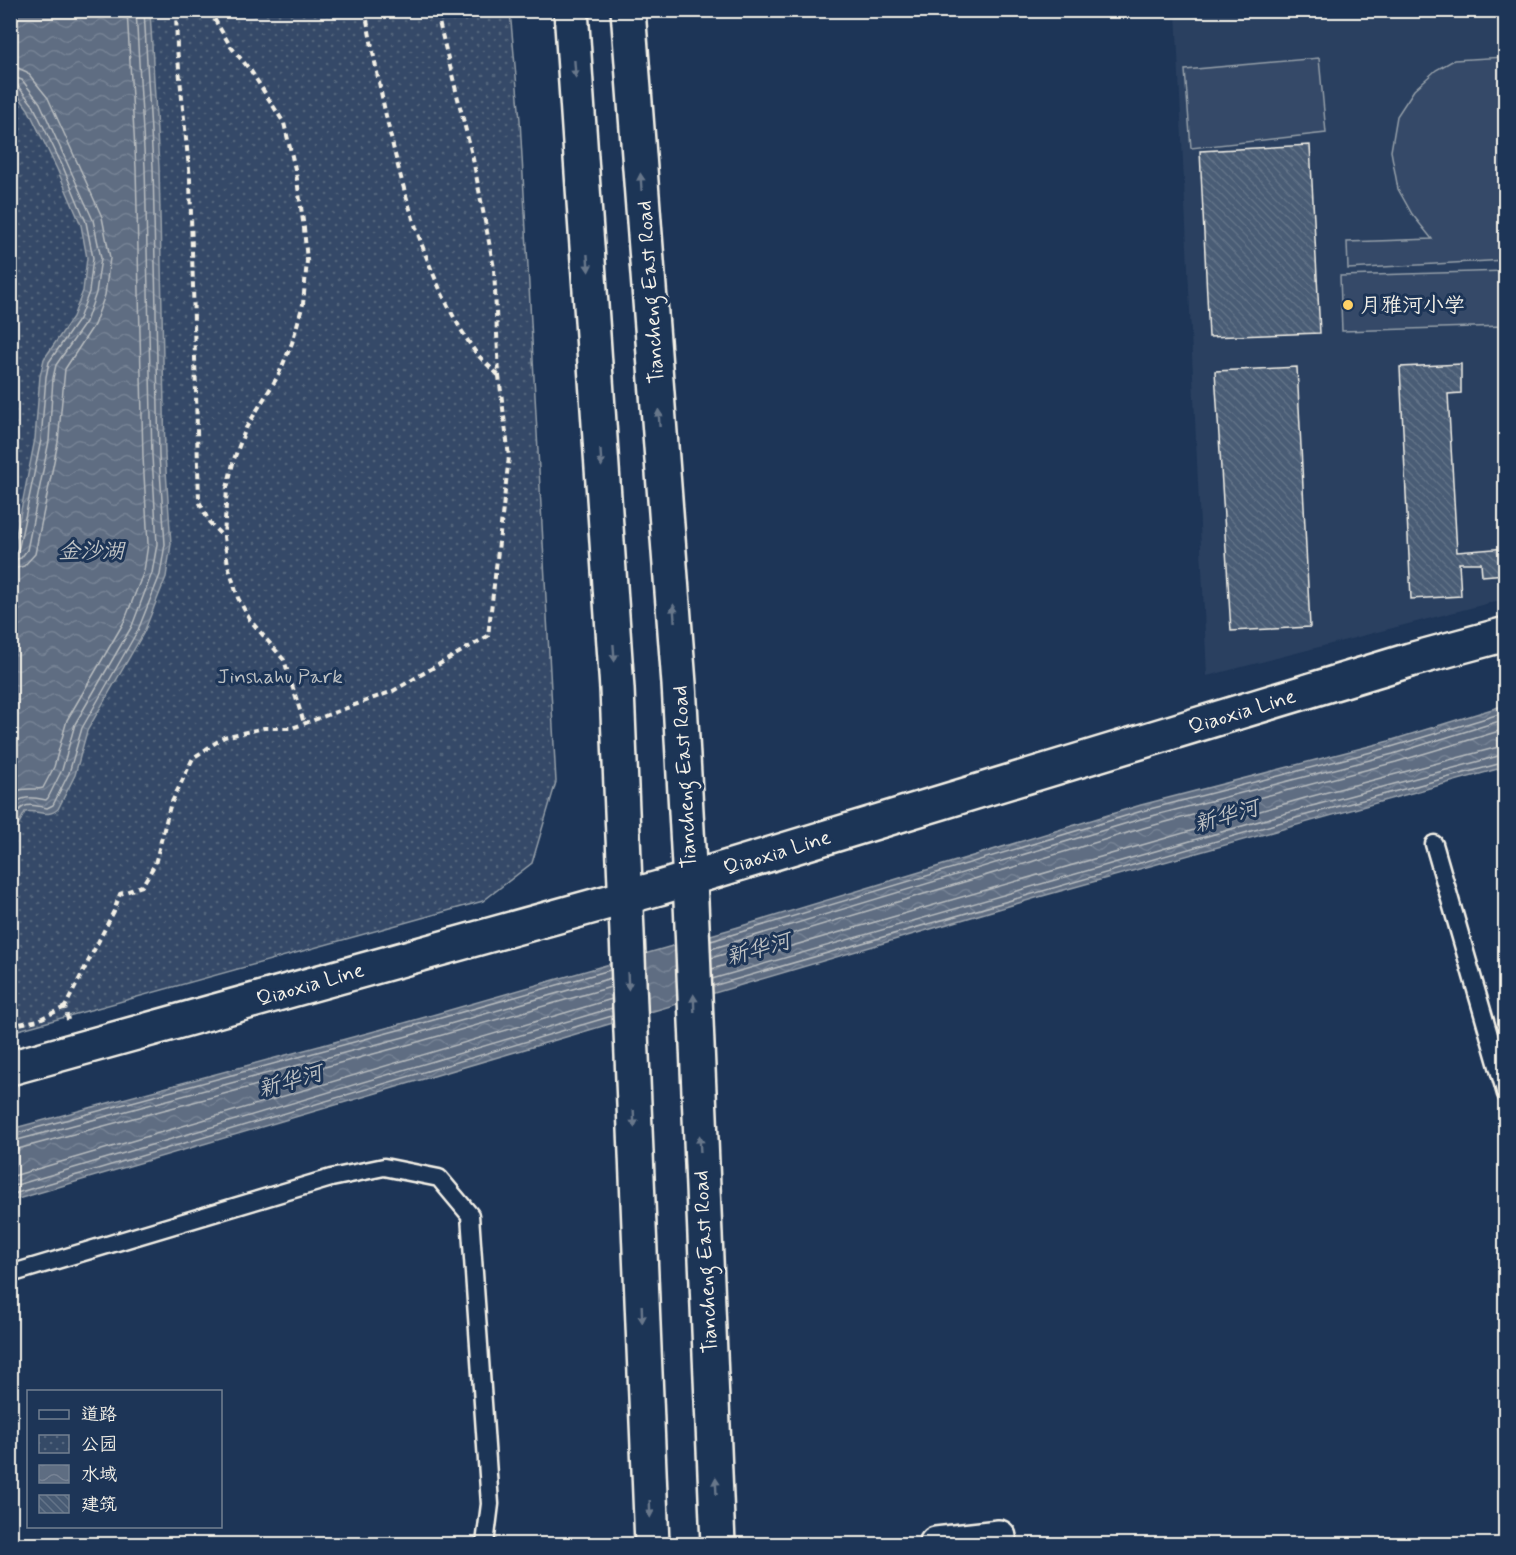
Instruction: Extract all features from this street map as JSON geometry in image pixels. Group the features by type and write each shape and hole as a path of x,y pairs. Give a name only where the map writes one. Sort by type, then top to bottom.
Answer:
{"main road":[{"path":"571,10 617,689 652,1545"},
{"name":"Tiancheng East Road","path":"628,10 679,684 718,1545"},
{"name":"Qiaoxia Line","path":"10,1068 625,910 1410,660 1506,634"},
{"path":"936,1545 999,1537"}],"lane":[{"path":"1434,844 1506,1094"},
{"path":"10,1274 331,1178 384,1167 439,1178 470,1215 490,1504 485,1545"}],"path":[{"path":"176,10 190,179 199,501 209,522 224,537"},
{"path":"209,10 231,47 251,71 284,123 296,173 307,261 303,304 292,343 278,376 246,428 234,459 227,488 224,537 228,565 238,598 250,620 284,660 304,723"},
{"path":"365,10 383,105 414,221 445,300 475,351 500,375"},
{"path":"10,1026 38,1020 65,1007 120,894 142,886 155,864 170,806 193,758 224,737 264,728 292,728 393,692 489,636 509,457 500,375 494,268 473,159 436,10"},
{"path":"65,1007 75,1050"}],"shaded area":[{"name":"月雅河小学","path":"1176,11 1505,11 1505,599 1207,676"}],"green space":[{"name":"Jinshahu Park","path":"11,11 510,11 520,120 556,782 532,863 483,901 11,1032"},
{"path":"1505,57 1505,260 1348,269 1347,242 1432,239 1412,214 1398,189 1391,151 1397,116 1414,90 1436,70 1454,60"},
{"path":"1319,58 1326,133 1191,148 1185,70"},
{"path":"1505,271 1505,326 1342,331 1340,276"}],"water":[{"name":"金沙湖","path":"11,10 150,11 159,167 165,456 171,544 166,577 144,632 87,731 75,775 58,809 46,814 25,812 11,839 11,561 35,439 40,376 44,359 73,317 83,291 87,258 81,225 57,169 28,109 11,86"},
{"name":"新华河","path":"1505,705 1505,767 1039,897 11,1201 11,1129 401,1024 735,928 1141,805 1389,741"}],"building":[{"path":"1310,145 1320,333 1209,337 1200,151"},
{"path":"1461,364 1461,393 1448,394 1457,552 1506,548 1506,574 1482,576 1481,563 1459,563 1461,596 1411,599 1400,367"},
{"path":"1297,367 1310,627 1231,631 1215,371"}],"place":[{"name":"月雅河小学","path":"1348,305"}]}
